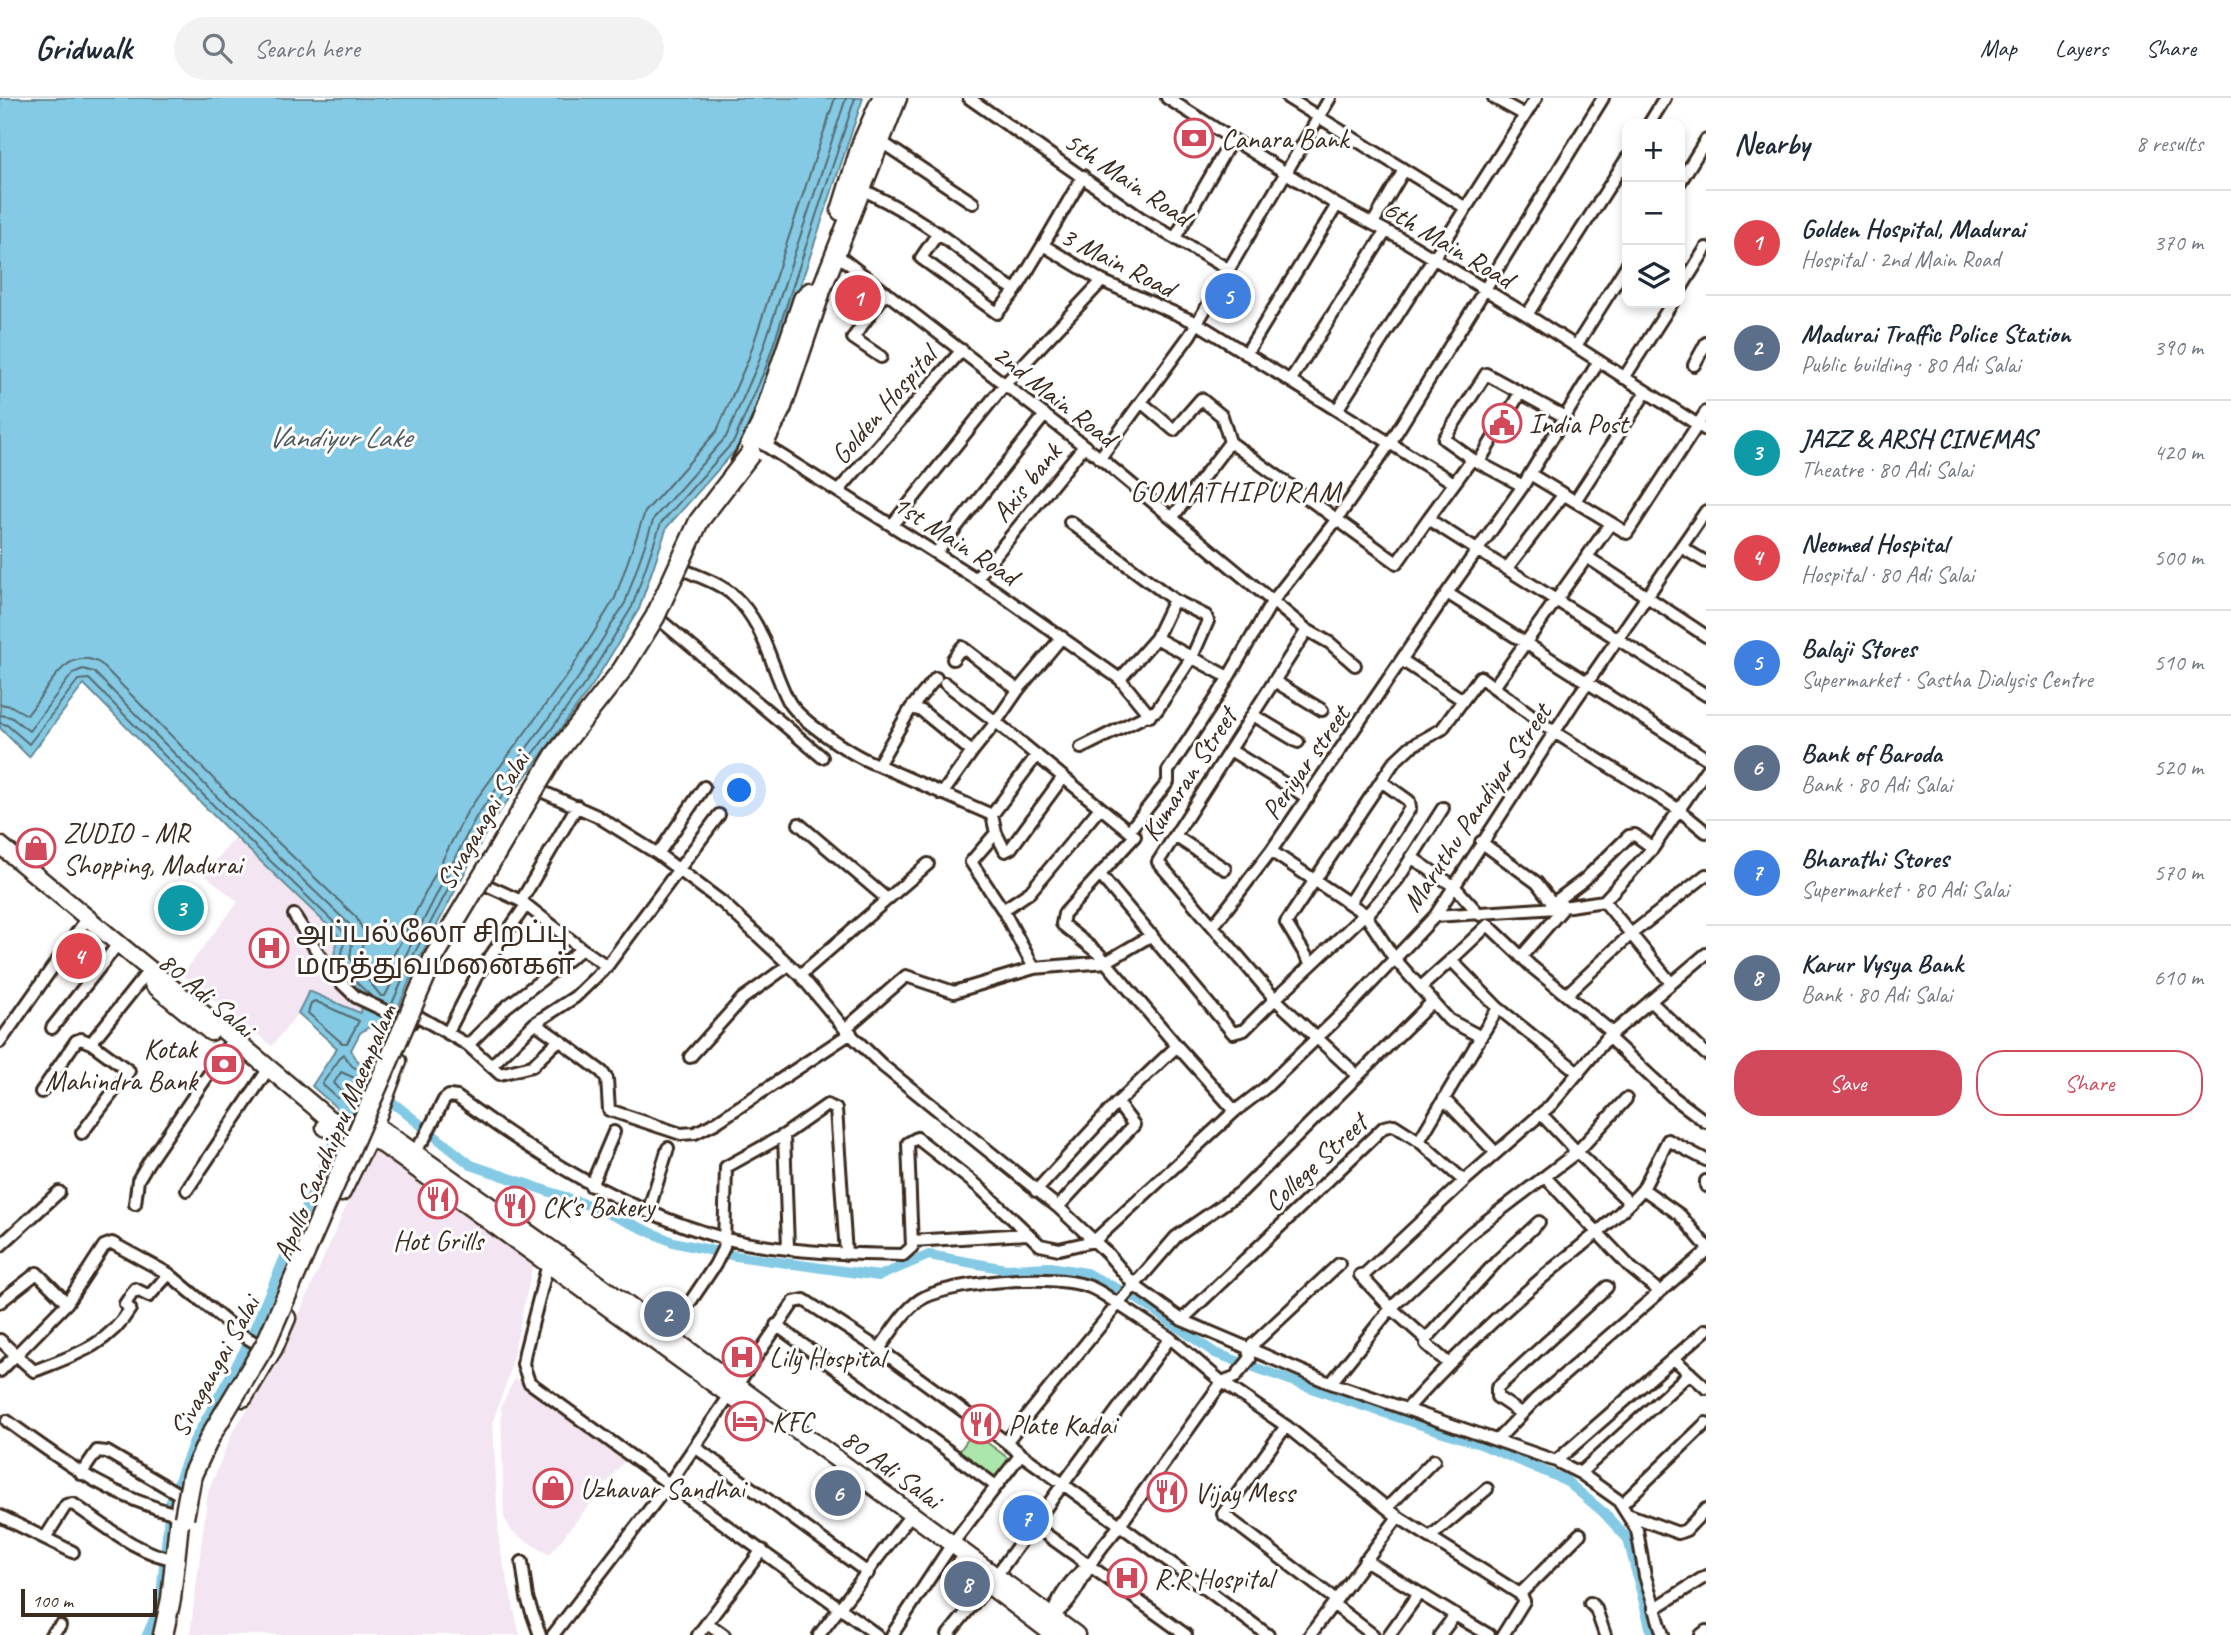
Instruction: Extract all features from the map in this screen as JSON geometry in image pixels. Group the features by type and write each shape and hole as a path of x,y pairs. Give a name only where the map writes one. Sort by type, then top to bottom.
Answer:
{"main road":[{"name":"Sivagangai Salai","path":"410,1019 535,789 625,672 659,619 703,524 756,451 815,293 862,144 882,98"},
{"name":"Sivagangai Salai","path":"163,1635 171,1558 180,1516 178,1495 202,1440 258,1344 384,1080 410,1019 432,956 580,716 620,668 653,616 697,521 746,456 761,424 803,299 815,293 836,254 897,98"},
{"name":"Apollo Sandhippu Maempalam","path":"180,1516 192,1475 211,1435 265,1345 434,957 555,755 622,670 654,617 699,522 756,451"},
{"name":"80 Adi Salai","path":"0,845 116,947 327,1123 362,1122 419,1146 551,1257"},
{"name":"80 Adi Salai","path":"0,858 86,921"},
{"name":"Sivagangai Salai","path":"175,1635 183,1601 194,1499 205,1464 273,1349 362,1122"},
{"name":"80 Adi Salai","path":"362,1122 381,1143 551,1257 950,1549 1050,1627 1076,1635"},
{"name":"80 Adi Salai","path":"733,1391 906,1521 950,1549"}],"street":[{"name":"5th Main Road","path":"969,98 1142,219 1228,269"},
{"name":"6th Main Road","path":"1167,98 1337,205 1434,258 1527,315 1702,427"},
{"path":"1287,98 1466,208"},
{"path":"1100,458 1197,323 1330,98"},
{"path":"1494,98 1525,115"},
{"path":"1337,410 1536,98"},
{"path":"1129,831 1168,782 1168,771 1272,602 1337,519 1390,443 1603,98"},
{"path":"1652,119 1665,98"},
{"path":"1175,238 1233,139"},
{"path":"880,141 973,203"},
{"path":"1685,174 1706,141"},
{"path":"1527,315 1622,166"},
{"path":"1373,223 1404,170"},
{"path":"1044,245 1083,176"},
{"path":"861,189 893,204 938,233 998,281 1016,290"},
{"path":"1246,354 1337,205"},
{"path":"1290,381 1386,231"},
{"name":"3 Main Road","path":"938,233 920,258 997,313 1016,290 1044,245 1102,281 1197,323 1454,483"},
{"path":"1685,282 1706,248"},
{"name":"2nd Main Road","path":"836,254 1100,458 1272,602 1307,630 1330,643 1355,665"},
{"path":"1576,346 1622,273"},
{"path":"892,525 1005,384 1102,281"},
{"path":"881,357 853,338 886,292"},
{"path":"1624,378 1669,308"},
{"path":"1694,365 1706,343"},
{"name":"Golden Hospital","path":"839,490 962,350"},
{"name":"Periyar street","path":"1214,925 1271,851 1523,486 1599,361"},
{"path":"1523,486 1475,461 1444,439 1486,374 1565,417"},
{"path":"1575,500 1646,392"},
{"path":"1141,402 1174,430 1201,399 1222,416 1230,442 1397,563 1454,483 1475,461 1520,393"},
{"path":"1531,474 1627,533 1702,427 1706,412"},
{"path":"936,553 1045,415"},
{"path":"1172,519 1230,442"},
{"name":"Axis bank","path":"976,579 1084,446"},
{"name":"1st Main Road","path":"756,451 839,490 1062,636 1120,679 1150,716"},
{"path":"1507,568 1564,494"},
{"name":"Maruthu Pandiyar Street","path":"1094,1241 1235,1111 1265,1088 1435,916 1554,732 1706,512"},
{"path":"1429,519 1619,637 1706,695"},
{"path":"1070,522 1174,600 1208,618 1192,657 1167,699 1150,716 1081,748"},
{"path":"1494,687 1611,523"},
{"path":"1681,547 1706,562"},
{"path":"1587,557 1706,636"},
{"path":"682,569 719,586 749,612 766,643 791,705 851,753 992,814"},
{"path":"1447,593 1706,758"},
{"path":"1120,679 1156,638 1174,600"},
{"path":"659,619 822,757"},
{"name":"Kumaran Street","path":"1275,999 1158,862 1307,630"},
{"path":"942,794 1018,690 1062,636"},
{"path":"1156,638 1228,677"},
{"path":"954,659 962,646 1018,690"},
{"path":"1403,661 1463,700"},
{"path":"1311,964 1286,923 1394,762 1410,747 1442,729 1480,677 1554,732 1678,809 1706,832"},
{"path":"878,765 911,708 941,681 996,722 1135,836 1061,920 1064,927 1106,962 1235,1111"},
{"path":"1274,681 1322,710"},
{"path":"911,708 922,712 972,752"},
{"path":"1253,715 1298,742"},
{"path":"1230,750 1308,798"},
{"path":"1037,755 992,814 1003,849 1008,850 1063,777"},
{"path":"1435,916 1604,901 1653,848 1706,770"},
{"path":"1349,904 1410,808 1409,802 1381,782"},
{"path":"657,854 704,787"},
{"path":"535,789 577,806 657,854 723,903 800,975 848,1031 883,1066 1058,1208 1094,1241 1134,1287 1182,1320 1249,1354 1556,1461 1580,1472 1624,1509 1678,1533 1686,1530 1706,1509"},
{"path":"448,1031 476,977 523,903 577,806"},
{"path":"1101,876 1233,1032 1244,1030 1366,915 1398,879 1443,808"},
{"path":"1003,910 1030,892 1100,809"},
{"path":"491,1066 536,1023 575,997 607,966 719,815"},
{"path":"799,824 887,900"},
{"path":"996,833 971,862 1003,910 1034,968"},
{"path":"1521,957 1558,906 1629,836 1634,835 1653,848"},
{"path":"1175,836 1225,869"},
{"path":"1481,842 1537,883 1558,906"},
{"name":"Periyar street","path":"1271,851 1366,915"},
{"path":"1410,857 1455,887 1521,957 1611,1035 1673,1097 1706,1122"},
{"path":"800,975 928,863"},
{"path":"1566,995 1631,934 1706,875"},
{"path":"484,884 523,903 607,966"},
{"path":"1604,901 1671,983"},
{"path":"294,915 331,973 361,1001 448,1031 500,1074 532,1066 559,1040"},
{"path":"1366,915 1394,958 1449,1020 1481,1037"},
{"path":"0,1042 41,980 86,921"},
{"path":"1420,987 1488,925"},
{"path":"536,1023 607,1079 609,1110 681,1134 695,1133 848,1031 906,976 954,992 1034,968 1106,962 1152,935"},
{"path":"52,1028 116,947"},
{"path":"468,1045 506,1007 583,948"},
{"path":"1451,960 1498,1008 1579,1073"},
{"path":"1449,1364 1426,1344 1426,1339 1391,1308 1360,1275 1365,1274 1464,1181 1541,1114 1611,1035 1671,983 1704,960"},
{"path":"690,1057 743,999 789,965"},
{"path":"91,1042 147,972"},
{"path":"1275,999 1318,1036 1358,1076"},
{"path":"1006,1442 1176,1237 1241,1192 1433,1001"},
{"path":"1650,1001 1706,1054"},
{"path":"1419,1141 1498,1008"},
{"path":"41,1093 80,1039 91,1042 129,1071 82,1133"},
{"path":"135,1204 138,1180 231,1044"},
{"path":"1036,1191 1117,1103 1178,1046"},
{"path":"187,1190 266,1071"},
{"path":"419,1146 444,1100 449,1096 457,1097 529,1150 591,1186 724,1242 846,1254 903,1255 912,1247 908,1143 917,1138 978,1187 1040,1245 1051,1249 1094,1241"},
{"path":"1444,1099 1496,1153"},
{"path":"1331,1383 1391,1308 1472,1232 1577,1152 1626,1099"},
{"path":"1058,1208 1134,1125 1117,1103"},
{"path":"664,1341 715,1265 724,1242 726,1167 784,1135 827,1105 836,1109 846,1254"},
{"path":"1541,1114 1630,1203"},
{"name":"College Street","path":"1182,1320 1384,1127 1394,1125 1419,1141 1464,1181"},
{"path":"591,1186 614,1132"},
{"path":"784,1135 788,1247"},
{"path":"1407,1409 1449,1364 1534,1284 1598,1233 1630,1203 1643,1189 1668,1140 1706,1160"},
{"path":"648,1212 668,1148"},
{"path":"1545,1177 1598,1233 1660,1292"},
{"path":"1643,1189 1680,1214 1706,1247"},
{"path":"0,1246 59,1192"},
{"path":"1426,1339 1498,1260 1539,1222"},
{"path":"912,1241 1027,1234"},
{"path":"0,1371 67,1303 107,1244 117,1244 169,1274 242,1335 258,1344"},
{"path":"1498,1439 1522,1414 1706,1252"},
{"path":"551,1257 525,1352 525,1376 529,1382 877,1635"},
{"path":"1050,1627 1086,1577 1090,1565 1222,1382 1235,1377 1249,1354 1339,1264"},
{"path":"0,1302 37,1273 67,1303"},
{"path":"0,1340 34,1371 78,1353 117,1330 130,1309 125,1304 135,1289 149,1296 169,1274"},
{"path":"879,1349 907,1311 924,1297 974,1283 1061,1282 1090,1287 1120,1302 1170,1338 1222,1382 1286,1426 1398,1517 1520,1594 1524,1601 1522,1606 1503,1635"},
{"path":"1522,1414 1497,1397 1497,1388 1607,1287"},
{"path":"554,1635 669,1484 776,1325 793,1303 804,1300 879,1349 1120,1525 1255,1631 1269,1635"},
{"path":"776,1325 996,1486"},
{"path":"1556,1461 1706,1330"},
{"path":"948,1635 992,1582 1170,1338"},
{"path":"1674,1359 1706,1388"},
{"path":"1580,1472 1690,1373"},
{"path":"7,1421 81,1474 131,1501 180,1516"},
{"path":"1624,1509 1706,1423"},
{"path":"1286,1426 1223,1514 1373,1635"},
{"path":"695,1447 867,1573"},
{"path":"81,1474 100,1450 178,1495"},
{"path":"892,1635 950,1549 1021,1454"},
{"path":"1387,1508 1434,1461"},
{"path":"1430,1537 1487,1489"},
{"path":"45,1538 66,1505 74,1504 122,1536 171,1558"},
{"path":"1624,1509 1641,1543 1645,1576 1662,1635"},
{"path":"0,1516 74,1552"},
{"path":"1310,1635 1398,1517"},
{"path":"819,1635 906,1521"},
{"path":"1033,1525 1186,1635"},
{"path":"1520,1594 1580,1534"},
{"path":"698,1635 762,1550"},
{"path":"1366,1560 1489,1635"},
{"path":"522,1562 527,1598 540,1635"},
{"path":"1654,1609 1706,1576"},
{"path":"1388,1635 1419,1593"},
{"path":"1590,1602 1596,1609 1605,1635"},
{"path":"1440,1635 1455,1615"},
{"path":"707,1623 724,1635"},
{"path":"51,1635 60,1626"},
{"path":"1701,1635 1706,1631"}],"shaded area":[{"name":"அப்பல்லோ சிறப்பு மருத்துவமனைகள்","path":"235,838 338,935 365,999 360,1014 309,991 298,1013 272,1046 182,975 238,902 204,874"},
{"path":"372,1147 534,1259 509,1375 493,1421 499,1543 520,1635 190,1635 208,1492 233,1431 276,1367"},
{"name":"Uzhavar Sandhai","path":"515,1378 626,1459 549,1555 512,1532 504,1517 501,1406"}],"green space":[{"path":"973,1432 1012,1461 992,1487 954,1459"}],"water":[{"name":"Vandiyur Lake","path":"0,98 863,98 772,370 740,445 667,527 639,609 592,686 490,825 420,957 397,1010 392,1036 369,1027 360,1033 351,1050 357,1060 386,1079 371,1107 359,1102 352,1117 340,1111 312,1086 337,1048 298,1013 309,991 360,1013 365,999 350,986 333,960 338,935 224,826 84,684 29,757 0,728"}],"waterway":[{"path":"382,1094 471,1165 591,1206 673,1242 736,1256 879,1276 929,1255 1006,1269 1050,1267 1086,1273 1136,1298 1215,1353 1342,1399 1480,1444 1565,1480 1603,1512 1628,1539 1652,1635"},
{"path":"147,1635 160,1606 170,1504 194,1441 246,1348 332,1147 343,1099"}],"place":[{"name":"Canara Bank","path":"1194,138"},
{"name":"Balaji Stores","path":"1228,296"},
{"name":"Golden Hospital, Madurai","path":"858,298"},
{"name":"India Post","path":"1502,423"},
{"name":"ZUDIO - MR Shopping, Madurai","path":"36,848"},
{"name":"JAZZ & ARSH CINEMAS","path":"181,908"},
{"name":"அப்பல்லோ சிறப்பு மருத்துவமனைகள்","path":"269,948"},
{"name":"Neomed Hospital","path":"79,956"},
{"name":"Kotak Mahindra Bank","path":"224,1064"},
{"name":"Hot Grills","path":"438,1199"},
{"name":"CK's Bakery","path":"515,1206"},
{"name":"Madurai Traffic Police Station","path":"667,1314"},
{"name":"Lily Hospital","path":"742,1357"},
{"name":"KFC","path":"745,1421"},
{"name":"Plate Kadai","path":"981,1424"},
{"name":"Uzhavar Sandhai","path":"553,1488"},
{"name":"Vijay Mess","path":"1167,1492"},
{"name":"Bank of Baroda","path":"838,1493"},
{"name":"Bharathi Stores","path":"1026,1518"},
{"name":"R.R Hospital","path":"1127,1578"},
{"name":"Karur Vysya Bank","path":"967,1584"}],"district":[{"name":"GOMATHIPURAM","path":"1236,491"}]}
